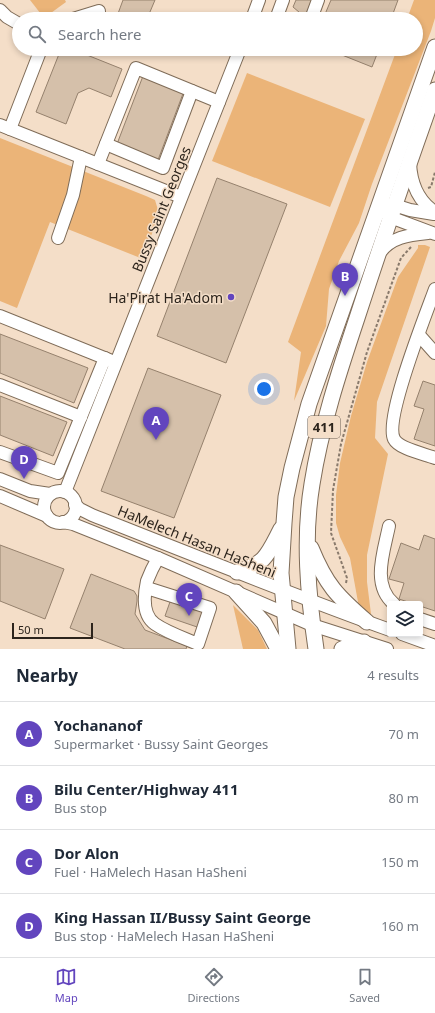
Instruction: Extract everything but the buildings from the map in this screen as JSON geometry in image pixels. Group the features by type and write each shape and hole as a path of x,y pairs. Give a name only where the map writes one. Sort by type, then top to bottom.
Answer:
{"main road":[{"name":"411","path":"316,649 312,625 308,566 308,540 312,484 324,430 343,360 376,259 388,210 435,47"},
{"name":"411","path":"288,649 281,573 286,497 301,429 309,404 388,210 410,163 435,90"},
{"path":"238,572 249,568 265,558 284,523"},
{"path":"308,540 319,569 333,591 367,622"},
{"path":"236,592 264,623 278,649"},
{"path":"342,649 364,642"}],"street":[{"path":"255,12 259,0"},
{"path":"279,12 283,0"},
{"path":"314,12 318,0"},
{"path":"0,10 12,20"},
{"path":"38,56 5,127 181,197"},
{"name":"Bussy Saint Georges","path":"65,492 111,360 181,197 237,56"},
{"path":"98,164 136,68 219,102"},
{"path":"106,144 162,168 192,91"},
{"path":"58,238 73,195 81,157"},
{"path":"410,163 410,174 417,193 426,206 435,213"},
{"path":"388,210 410,210 435,213"},
{"path":"388,210 432,233"},
{"path":"376,259 388,244 408,235 432,233"},
{"path":"435,289 397,398 392,431 394,439 398,444 435,458"},
{"path":"0,316 111,360 81,417 58,473 0,452"},
{"path":"419,335 435,353"},
{"path":"0,386 81,417"},
{"path":"0,479 30,491 50,494 58,491 71,495 76,505 73,515 68,520 63,522"},
{"path":"47,516 44,511 44,506 46,499 50,494"},
{"path":"0,496 47,516 55,522 73,524 158,558 312,625 387,649"},
{"name":"HaMelech Hasan HaSheni","path":"76,505 80,509 92,515 310,601 387,629"},
{"path":"389,526 381,572 382,587 391,601"},
{"path":"147,588 210,608 198,644 154,624 146,614 147,588 148,581 158,558"},
{"path":"423,620 435,624"},
{"path":"410,637 435,646"}],"path":[{"path":"417,193 431,187 435,172"},
{"path":"333,591 344,588 347,578 331,533 333,490 341,444 367,352 401,258 414,245 408,235"}],"shaded area":[{"path":"30,0 65,0 66,2 52,12 39,12"},
{"path":"414,0 435,0 435,18 423,52 423,12 410,12"},
{"path":"394,56 421,56 372,184 359,223 339,261 329,289 326,326 294,401 301,352 288,342"},
{"path":"247,73 365,119 330,207 212,161"},
{"path":"0,138 155,200 158,210 157,219 143,259 50,222 17,308 0,301"},
{"path":"418,245 430,247 377,402 375,438 388,454 367,555 367,582 371,614 360,613 350,558 340,537 336,523 336,495 340,463 351,416 367,362 398,277 418,248"},
{"path":"233,605 258,630 267,649 243,649"}],"place":[{"name":"Bilu Center/Highway 411","path":"345,296"},
{"name":"Ha'Pirat Ha'Adom","path":"231,297"},
{"name":"Yochananof","path":"156,440"},
{"name":"King Hassan II/Bussy Saint George","path":"24,479"},
{"name":"Dor Alon","path":"189,616"}]}
